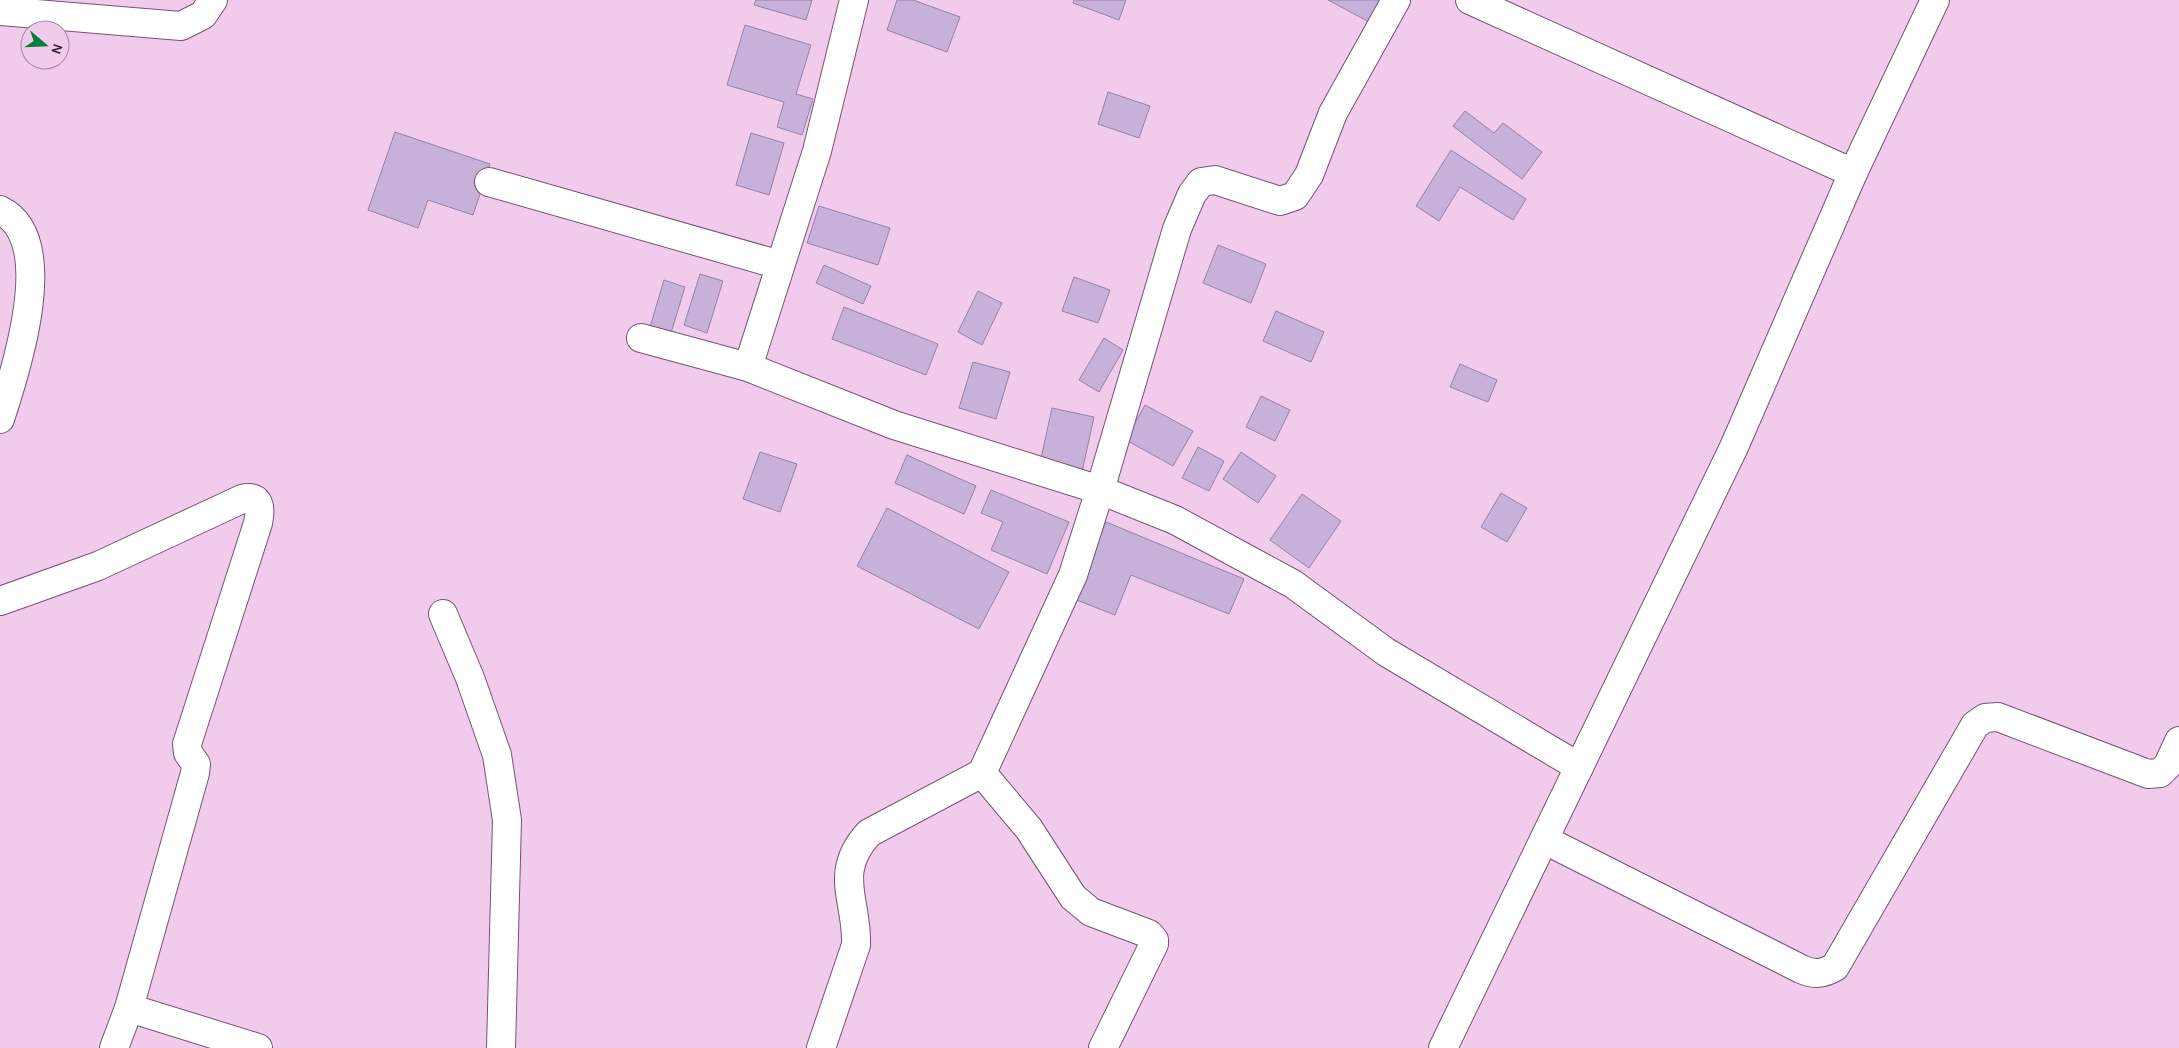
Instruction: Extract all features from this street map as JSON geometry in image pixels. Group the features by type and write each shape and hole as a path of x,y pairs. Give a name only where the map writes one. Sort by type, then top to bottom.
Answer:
{"street":[{"path":"0,11 181,26 203,15 213,0"},
{"path":"748,367 817,151 854,0"},
{"path":"821,1048 856,944 848,885 851,864 860,842 869,833 982,773 1073,575 1177,229 1192,194 1201,182 1216,180 1280,201 1294,196 1309,175 1332,113 1396,0"},
{"path":"1470,0 1853,173"},
{"path":"1444,1048 1545,840 1578,767 1734,448 1853,173 1935,0"},
{"path":"489,182 780,265"},
{"path":"0,210 14,222 24,239 30,266 29,303 24,336 0,419"},
{"path":"642,338 748,367 894,425 1100,490 1175,520 1293,584 1386,652 1578,767"},
{"path":"0,601 98,566 242,499 250,497 255,500 260,509 258,523 187,744 188,753 193,757 196,764 195,773 129,1008 114,1048"},
{"path":"443,614 470,678 497,755 508,820 501,1048"},
{"path":"1545,840 1801,969 1812,974 1826,973 1835,967 1975,725 1986,718 1998,717 2148,774 2160,773 2168,764 2179,741"},
{"path":"982,773 1029,829 1073,897 1091,912 1149,934 1154,940 1154,944 1103,1048"},
{"path":"129,1008 258,1048"}],"building":[{"path":"756,0 812,0 806,20 754,5"},
{"path":"897,0 913,0 960,17 947,52 887,30"},
{"path":"1074,0 1126,0 1119,20 1073,3"},
{"path":"1328,0 1383,0 1371,23"},
{"path":"745,25 811,45 796,94 813,99 802,135 777,127 784,102 727,85"},
{"path":"1108,92 1150,106 1139,138 1098,124"},
{"path":"1465,111 1494,133 1503,123 1542,152 1522,179 1453,126"},
{"path":"395,132 490,164 473,215 428,200 418,228 368,210"},
{"path":"751,133 784,143 769,195 736,185"},
{"path":"1451,150 1526,199 1513,220 1460,187 1439,221 1416,206"},
{"path":"819,206 890,228 878,265 807,243"},
{"path":"1218,245 1266,264 1251,303 1203,283"},
{"path":"824,265 871,286 863,304 816,283"},
{"path":"700,274 723,281 707,333 684,325"},
{"path":"1074,277 1110,290 1098,323 1062,311"},
{"path":"664,280 685,287 671,333 650,327"},
{"path":"978,291 1002,303 982,345 958,332"},
{"path":"844,307 938,344 926,375 832,339"},
{"path":"1276,311 1324,332 1311,362 1263,341"},
{"path":"1104,338 1123,350 1099,392 1079,380"},
{"path":"973,362 1010,372 996,419 959,408"},
{"path":"1460,364 1497,380 1488,402 1450,387"},
{"path":"1261,396 1290,410 1275,441 1246,427"},
{"path":"1145,405 1193,431 1173,466 1126,440"},
{"path":"1052,408 1094,417 1082,472 1040,463"},
{"path":"1198,447 1224,461 1209,491 1182,478"},
{"path":"760,452 797,464 780,512 743,499"},
{"path":"1241,452 1276,476 1258,503 1223,479"},
{"path":"907,455 976,486 964,514 895,483"},
{"path":"991,490 1069,522 1047,574 991,550 1003,522 981,513"},
{"path":"1501,493 1527,508 1507,542 1481,527"},
{"path":"1302,494 1341,521 1309,568 1270,540"},
{"path":"887,508 1009,572 979,629 857,566"},
{"path":"1106,522 1244,579 1229,614 1131,575 1115,615 1074,599"}]}
